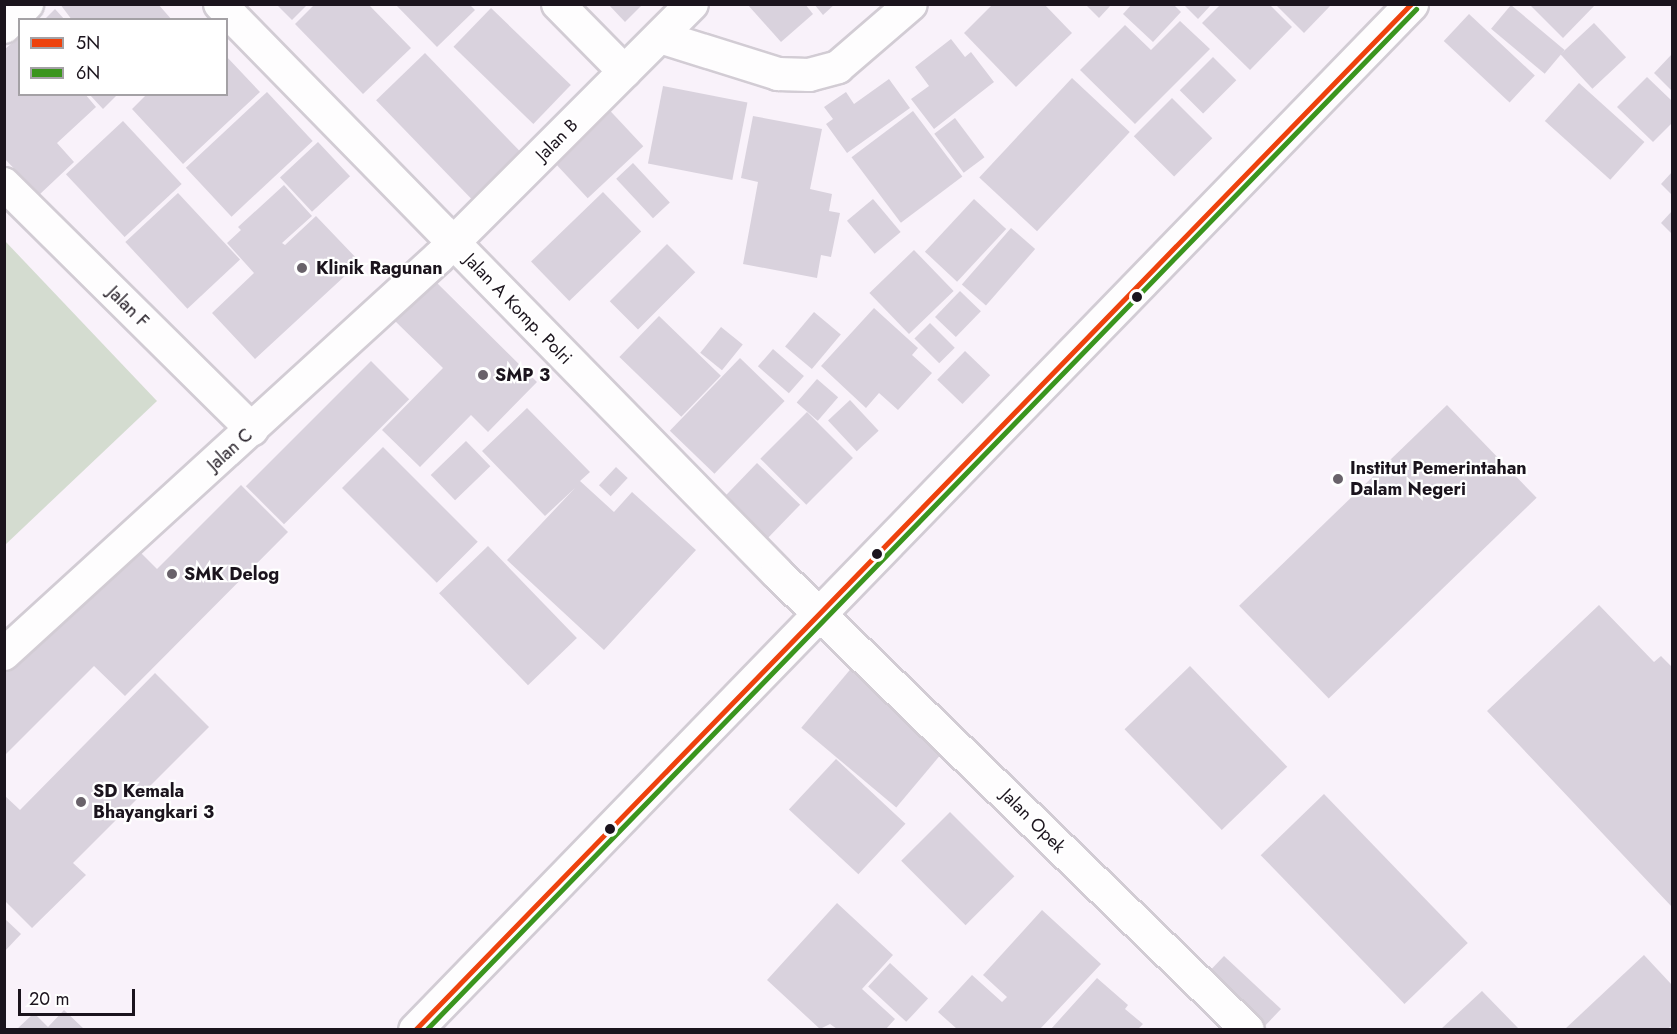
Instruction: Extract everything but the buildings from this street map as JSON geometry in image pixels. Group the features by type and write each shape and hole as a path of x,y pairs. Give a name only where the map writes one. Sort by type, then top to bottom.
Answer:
{"street":[{"path":"4,27 27,4"},
{"name":"Jalan A Komp. Polri","path":"220,4 819,612"},
{"path":"558,4 625,72"},
{"name":"Jalan B","path":"453,243 692,4"},
{"path":"660,37 778,74 809,75 838,66 911,4"},
{"path":"415,1029 1399,9"},
{"name":"Jalan F","path":"4,184 252,429"},
{"name":"Jalan C","path":"4,654 453,243"},
{"name":"Jalan Opek","path":"819,612 1248,1029"}],"shaded area":[{"path":"5,241 157,401 5,545"}],"transit line":[{"name":"5N","path":"415,1030 1411,4"},
{"name":"6N","path":"426,1030 1416,9"}],"place":[{"name":"Klinik Ragunan","path":"302,268"},
{"name":"SMP 3","path":"483,375"},
{"name":"Institut Pemerintahan Dalam Negeri","path":"1338,479"},
{"name":"SMK Delog","path":"172,574"},
{"name":"SD Kemala Bhayangkari 3","path":"81,802"}]}
